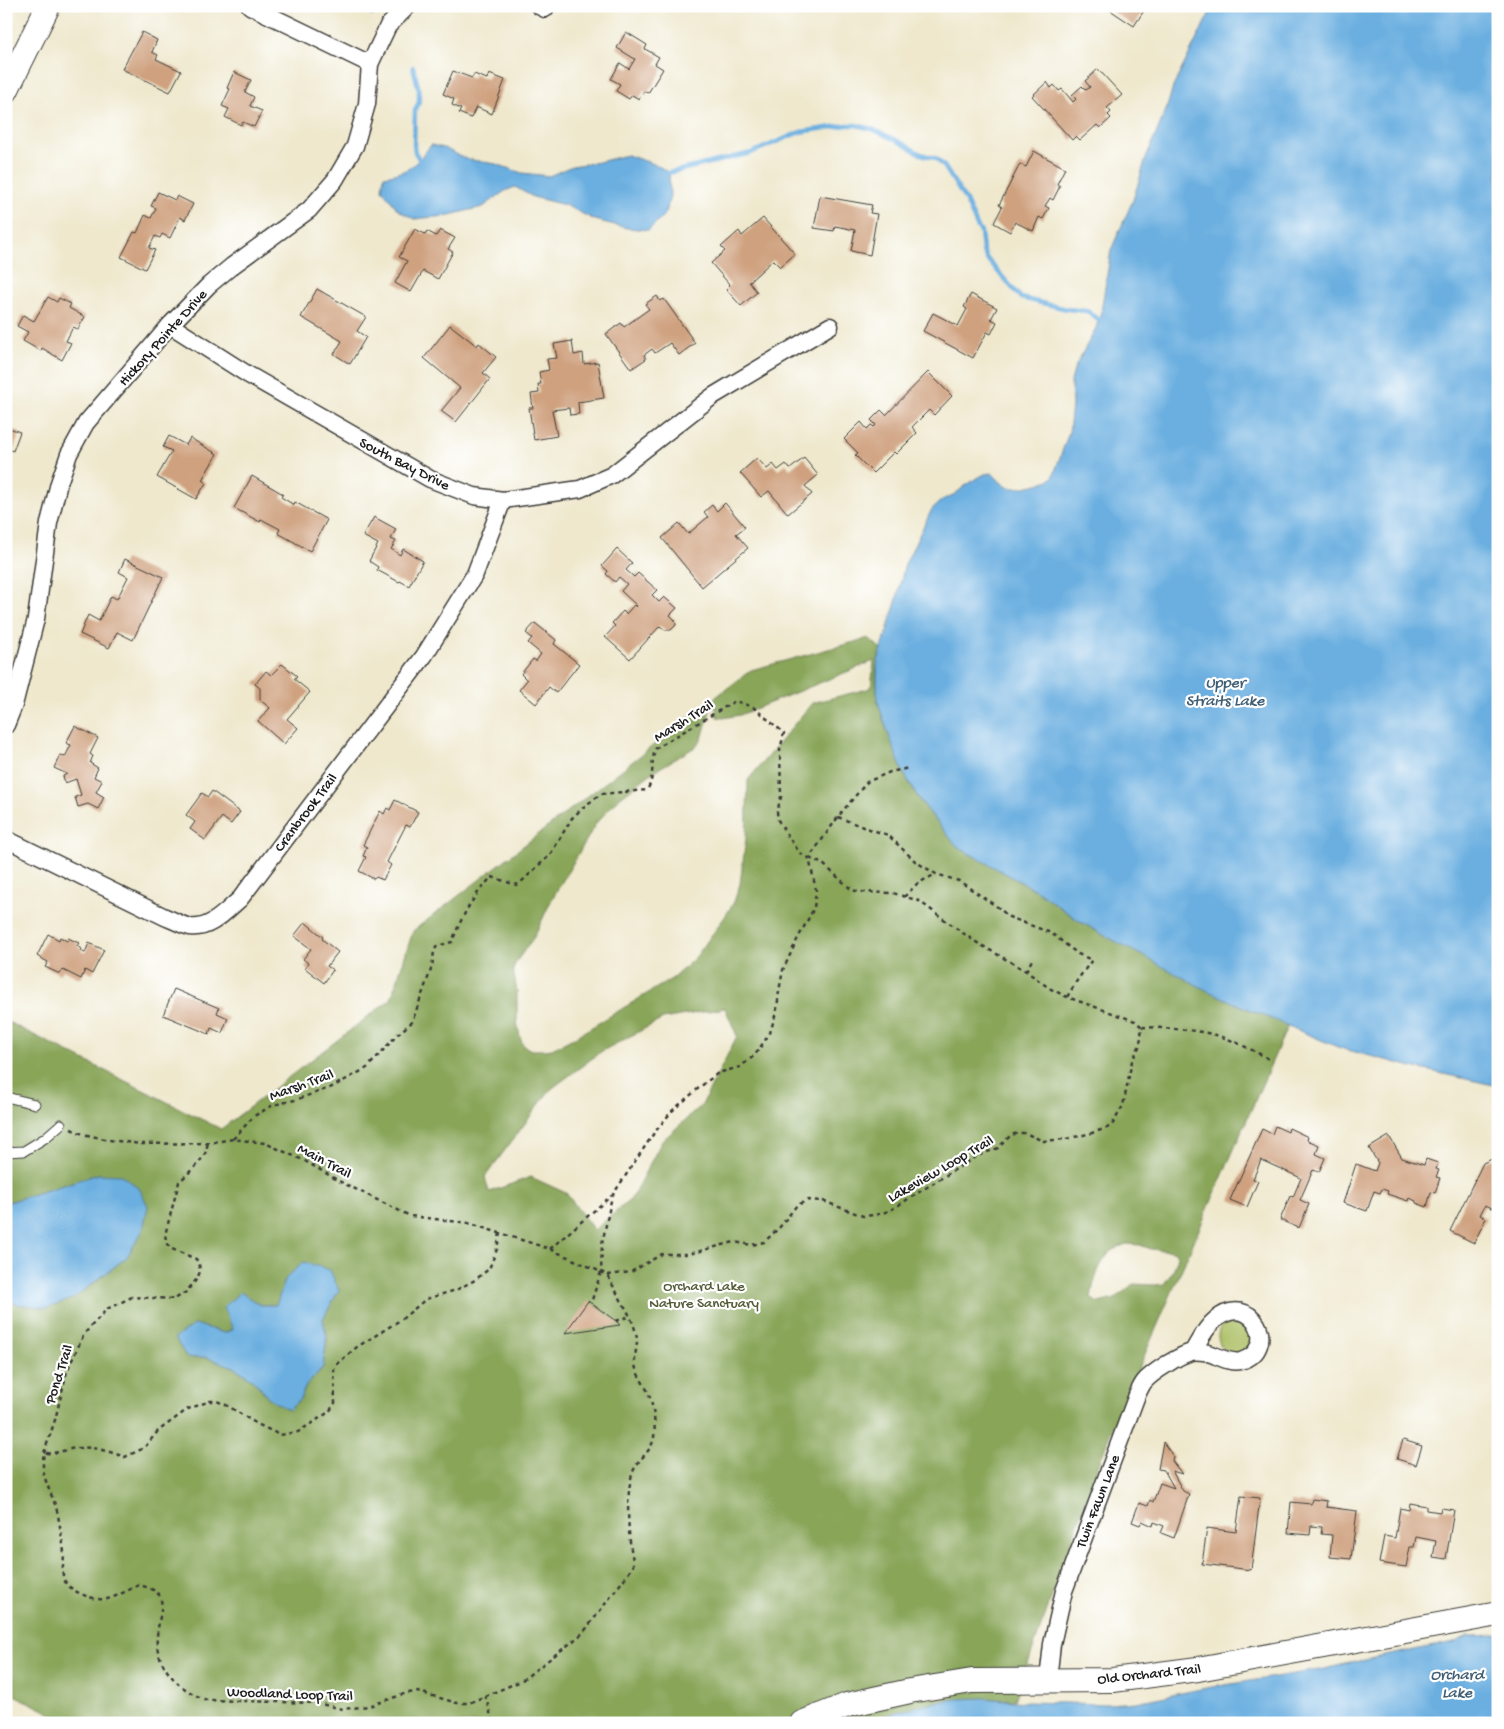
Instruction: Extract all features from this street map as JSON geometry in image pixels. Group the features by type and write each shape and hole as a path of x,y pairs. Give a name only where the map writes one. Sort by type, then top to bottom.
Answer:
{"street":[{"path":"7,87 48,6"},
{"path":"250,6 370,64"},
{"name":"Hickory Pointe Drive","path":"6,725 14,705 36,619 49,523 59,483 69,454 86,423 170,325 215,280 309,210 335,180 355,146 367,104 370,64 388,26 408,6"},
{"name":"South Bay Drive","path":"170,325 247,374 430,479 474,496 503,500 580,489 612,475 713,396 830,326"},
{"name":"Cranbrook Trail","path":"6,839 191,927 206,925 217,919 240,899 424,656 475,574 503,500"},
{"name":"Twin Fawn Lane","path":"1048,1680 1052,1644 1064,1592 1136,1396 1144,1382 1164,1366 1193,1351"},
{"name":"Old Orchard Trail","path":"802,1723 847,1705 910,1690 972,1681 1113,1680 1198,1669 1498,1614"}],"lane":[{"path":"6,1097 34,1104"},
{"path":"6,1152 24,1151 45,1138 61,1124"}],"path":[{"name":"Marsh Trail","path":"233,1139 254,1116 273,1105 295,1100 332,1087 366,1068 412,1022 432,967 434,951 437,946 452,942 459,923 475,896 492,877 516,885 520,883 550,855 572,818 586,805 601,794 647,790 653,782 652,762 656,748 735,702 753,707 784,733 780,750 781,797 777,812 778,820 786,835 800,853 810,858"},
{"path":"550,1249 612,1196 654,1133 672,1111 718,1073 740,1067 755,1055 770,1033 777,1009 778,990 783,970 814,908 816,890 810,858 838,817 867,782 890,772 909,768"},
{"path":"838,817 888,834 916,862 936,874 959,881 1000,908 1010,917 1051,933 1078,954 1092,960 1078,978 1067,997"},
{"path":"810,858 823,864 851,889 858,892 893,893 919,901 974,941 1026,971 1049,988 1067,997 1135,1021 1142,1027 1169,1028 1209,1034 1250,1049 1271,1060"},
{"path":"904,896 918,883 936,874"},
{"path":"1026,971 1032,960"},
{"name":"Lakeview Loop Trail","path":"608,1275 631,1272 662,1254 689,1254 734,1242 752,1245 764,1242 779,1228 797,1205 809,1200 823,1201 863,1216 875,1215 889,1210 977,1156 998,1148 1011,1135 1025,1133 1043,1141 1066,1138 1107,1128 1116,1120 1122,1106 1132,1061 1140,1045 1142,1027"},
{"name":"Main Trail","path":"61,1124 83,1134 140,1144 208,1142 233,1139 265,1143 305,1161 346,1185 410,1216 468,1222 550,1249 601,1272"},
{"name":"Pond Trail","path":"44,1453 55,1420 67,1371 84,1334 107,1309 132,1297 175,1299 186,1292 196,1280 200,1272 196,1259 172,1249 167,1244 165,1235 178,1182 198,1164 205,1154 208,1142"},
{"path":"591,1303 601,1272 602,1244 612,1196"},
{"path":"44,1453 56,1454 78,1448 104,1450 125,1456 144,1448 158,1431 188,1409 210,1401 217,1401 228,1406 257,1424 280,1435 298,1432 329,1412 335,1403 334,1369 338,1363 357,1347 402,1319 426,1299 456,1290 475,1280 489,1269 497,1249 500,1233"},
{"path":"601,1272 608,1275"},
{"name":"Woodland Loop Trail","path":"44,1453 42,1465 44,1478 55,1500 62,1533 64,1553 63,1578 69,1588 83,1594 107,1599 139,1585 152,1589 160,1596 162,1604 156,1645 162,1661 167,1671 175,1680 195,1696 207,1700 316,1703 343,1709 369,1706 407,1693 419,1692 457,1703 469,1703 521,1681 583,1633 633,1566 634,1560 628,1517 632,1480 635,1466 652,1446 654,1426 648,1391 635,1364 637,1335 630,1316 614,1291 608,1275"},
{"path":"616,1322 630,1316"},
{"path":"485,1695 493,1723"}],"green space":[{"name":"Orchard Lake Nature Sanctuary","path":"869,638 881,649 876,676 879,702 886,728 902,768 918,798 954,843 961,849 1039,892 1076,919 1100,933 1248,1009 1288,1025 1108,1439 1015,1700 976,1699 940,1702 905,1710 868,1723 70,1723 6,1691 6,1300 18,1304 74,1298 127,1257 98,1174 6,1203 6,1021 221,1129 391,999 413,931 751,670","holes":["874,661 871,688 812,703 748,780 746,838 740,884 734,902 695,958 673,978 577,1036 552,1049 531,1050 526,1047 522,1043 517,1022 517,992 513,969 534,937 552,899 597,822 618,799 653,772 695,747 702,739 711,707 716,707 717,717 723,718 740,715","725,1008 737,1036 702,1105 662,1141 631,1199 594,1230 566,1193 531,1177 489,1192 485,1177 550,1090 602,1051 663,1019","1126,1244 1140,1245 1151,1249 1174,1251 1178,1257 1173,1271 1164,1284 1133,1284 1115,1299 1098,1303 1091,1298 1095,1279 1100,1266 1112,1251","286,1278 339,1290 323,1319 327,1338 323,1367 306,1386 300,1399 271,1400 253,1380 234,1367 206,1357 195,1325 224,1333 233,1328 260,1305 276,1305"]},
{"path":"1235,1319 1247,1324 1252,1336 1247,1348 1235,1353 1223,1348 1218,1336 1223,1324"}],"water":[{"name":"Upper Straits Lake","path":"1213,6 1498,6 1498,1086 1416,1068 1340,1048 1248,1009 1206,990 1100,933 1076,919 1039,892 961,849 954,843 919,799 902,770 877,699 877,664 896,602 905,564 932,509 942,500 955,494 970,482 985,474 992,473 1003,484 1011,488 1033,485 1053,477 1069,432 1072,405 1071,381 1075,367 1096,328 1101,312 1111,250 1133,200 1146,158 1166,110 1173,87"},
{"path":"431,145 444,148 466,159 496,164 522,173 549,176 572,166 627,155 657,165 669,173 670,196 666,213 649,230 627,228 595,220 565,205 533,197 515,187 505,191 483,207 445,216 414,219 398,210 382,189 384,176 406,170 421,158"},
{"path":"98,1174 121,1175 139,1188 148,1206 143,1230 127,1257 74,1298 48,1308 18,1304 6,1300 6,1203"},
{"path":"303,1262 330,1270 339,1290 323,1319 327,1338 323,1367 306,1386 300,1399 289,1410 271,1400 253,1380 234,1367 206,1357 187,1358 175,1338 195,1324 224,1333 233,1329 223,1308 240,1292 260,1305 276,1305 286,1278"},
{"name":"Orchard Lake","path":"1498,1635 1498,1723 868,1723 926,1704 956,1699 984,1698 1025,1702 1108,1704 1136,1702 1206,1688 1325,1669 1458,1641 1468,1636"}],"building":[{"path":"1104,6 1147,6 1134,26"},
{"path":"142,32 157,40 152,52 158,55 156,59 181,71 170,92 122,69"},
{"path":"626,32 647,45 645,49 659,57 655,64 663,69 648,93 644,91 639,99 632,95 629,99 616,91 620,84 611,79 620,63 629,69 635,59 617,48"},
{"path":"1098,69 1122,95 1107,108 1111,112 1108,115 1111,118 1100,128 1097,125 1080,140 1076,136 1072,140 1032,96 1047,82 1051,88 1054,85 1059,91 1062,89 1073,102 1076,99 1072,95 1082,86 1086,90 1090,87 1085,81"},
{"path":"453,71 472,78 474,74 487,79 489,74 505,80 492,114 476,107 471,118 459,113 461,109 452,105 454,99 443,94"},
{"path":"234,72 251,80 245,92 254,97 250,106 262,111 254,127 243,122 241,125 225,117 229,109 222,106 230,89 227,88"},
{"path":"1034,151 1065,168 1057,184 1060,186 1053,200 1050,198 1045,206 1049,208 1043,219 1039,217 1033,231 1015,222 1010,232 994,223 1002,207 999,205 1020,164 1026,167"},
{"path":"158,192 175,200 177,196 193,204 185,220 180,217 170,238 162,234 160,238 155,236 149,248 155,250 145,269 121,257 134,232 137,233 145,215 151,218 156,208 151,206"},
{"path":"820,196 872,205 870,213 877,214 870,255 851,251 855,230 835,226 834,231 814,228"},
{"path":"763,218 795,254 780,267 773,260 749,282 757,292 741,306 726,289 730,285 711,263 725,251 721,247 739,231 742,236"},
{"path":"415,229 425,234 427,231 436,236 440,230 455,238 448,249 453,252 438,279 423,271 411,292 395,283 407,261 399,257"},
{"path":"317,289 366,317 357,331 366,337 350,364 334,354 342,341 301,317"},
{"path":"971,294 997,308 991,319 997,322 991,334 987,332 973,358 923,331 933,313 958,326 967,309 964,307"},
{"path":"657,296 660,301 664,299 695,343 679,355 670,343 655,353 652,349 644,355 646,359 631,369 606,334 621,323 624,327 649,309 645,304"},
{"path":"48,297 57,302 59,298 71,304 69,308 85,317 78,329 73,327 66,341 71,343 62,360 42,348 41,351 23,341 28,332 17,326 23,315 34,321"},
{"path":"450,325 477,346 479,343 496,357 483,373 490,379 456,422 441,411 460,388 424,358"},
{"path":"572,341 574,355 583,353 584,364 598,362 604,398 578,402 579,414 570,415 569,408 552,410 557,436 534,440 529,408 533,408 531,394 539,393 538,384 541,384 539,372 549,370 547,359 557,358 554,344"},
{"path":"928,372 952,396 934,415 929,410 912,427 917,433 873,473 855,455 858,453 844,439 861,422 867,429 871,425 874,427 876,425 871,420 881,410 886,415"},
{"path":"6,427 20,432 13,451 6,448"},
{"path":"169,436 186,445 190,438 217,454 202,480 206,483 196,499 157,477 172,451 163,447"},
{"path":"757,458 767,469 773,464 778,470 786,464 790,469 804,458 818,475 805,486 812,494 788,514 769,491 761,497 740,473"},
{"path":"252,476 283,494 281,497 294,505 295,502 327,520 310,551 278,533 280,529 261,519 260,522 234,508"},
{"path":"725,503 745,527 736,534 748,548 702,587 662,538 679,523 688,534 708,517 704,512 712,505 717,511"},
{"path":"374,517 396,529 391,539 396,541 391,549 400,555 403,549 423,561 409,586 377,570 378,567 369,561 378,544 363,536"},
{"path":"617,549 632,563 626,570 634,577 638,573 657,590 652,595 659,602 664,597 677,608 670,615 675,620 676,625 671,630 665,630 660,626 630,659 605,637 615,626 612,623 623,611 626,614 634,605 637,606 621,591 627,584 619,577 615,582 606,574 608,571 602,566"},
{"path":"125,559 163,577 133,640 117,632 109,648 80,634 88,615 99,621 111,596 117,599 128,577 119,572"},
{"path":"535,623 556,640 554,644 579,664 556,693 549,687 536,704 519,690 527,680 521,674 533,659 536,661 541,654 528,643 532,638 526,633"},
{"path":"282,664 297,676 294,679 310,692 287,719 298,728 284,744 258,721 270,708 260,700 260,688 255,684 266,671 271,675"},
{"path":"75,726 98,738 90,754 93,756 90,763 98,768 94,777 102,781 96,792 104,797 98,809 88,804 78,807 75,797 81,795 76,779 65,783 63,776 67,774 54,768 60,755 65,757 71,745 66,743"},
{"path":"212,791 240,812 231,824 222,817 205,840 190,829 195,822 186,815 202,793 208,797"},
{"path":"395,800 418,812 410,827 406,825 387,862 391,865 383,880 376,877 374,879 359,871 366,857 363,856 367,847 363,845 380,811 384,814 387,808 390,810"},
{"path":"305,922 338,952 327,966 333,970 324,983 305,968 308,963 303,959 311,949 294,936"},
{"path":"48,934 59,940 60,937 67,941 68,938 79,943 77,946 85,953 89,943 104,950 92,974 85,970 81,979 63,970 60,974 45,967 48,962 37,956"},
{"path":"174,989 219,1008 217,1013 228,1018 222,1033 211,1028 209,1034 163,1015"},
{"path":"1275,1126 1288,1132 1289,1128 1308,1137 1307,1140 1319,1145 1316,1154 1325,1158 1319,1172 1313,1170 1300,1200 1309,1204 1299,1228 1280,1220 1290,1196 1293,1197 1301,1178 1261,1160 1253,1179 1258,1181 1247,1207 1230,1200 1262,1129 1272,1134"},
{"path":"1389,1136 1402,1158 1424,1165 1426,1159 1438,1163 1436,1169 1439,1170 1436,1177 1440,1178 1435,1193 1431,1192 1427,1207 1409,1198 1408,1201 1387,1194 1388,1191 1382,1189 1380,1193 1374,1191 1367,1211 1343,1203 1356,1164 1375,1171 1378,1163 1369,1148"},
{"path":"1492,1159 1498,1161 1498,1216 1494,1215 1497,1210 1485,1205 1480,1215 1486,1218 1474,1243 1450,1231 1483,1163"},
{"path":"588,1301 616,1321 620,1325 565,1333"},
{"path":"1403,1440 1422,1446 1416,1465 1397,1459"},
{"path":"1163,1442 1173,1456 1172,1461 1182,1474 1172,1471 1183,1491 1189,1494 1174,1538 1161,1533 1164,1526 1154,1522 1153,1526 1142,1521 1140,1525 1132,1522 1139,1503 1148,1506 1150,1500 1153,1502 1160,1483 1174,1488 1164,1470 1158,1469"},
{"path":"1241,1496 1260,1498 1251,1570 1202,1564 1207,1528 1236,1532"},
{"path":"1312,1499 1327,1501 1326,1507 1357,1511 1351,1559 1330,1557 1332,1535 1321,1534 1322,1527 1311,1526 1310,1535 1288,1533 1291,1502 1311,1504"},
{"path":"1410,1503 1426,1506 1426,1510 1440,1512 1441,1508 1454,1510 1446,1559 1433,1557 1436,1541 1416,1537 1414,1547 1410,1547 1406,1567 1379,1563 1384,1536 1395,1538 1400,1508 1409,1510"}],"waterway":[{"path":"359,6 372,14"},
{"path":"413,67 419,90 419,102 415,110 414,146 415,152 422,164"},
{"path":"664,174 751,153 800,132 847,125 872,129 921,154 935,158 944,166 966,201 981,232 983,251 987,259 1021,298 1067,309 1086,311 1098,320"}]}
